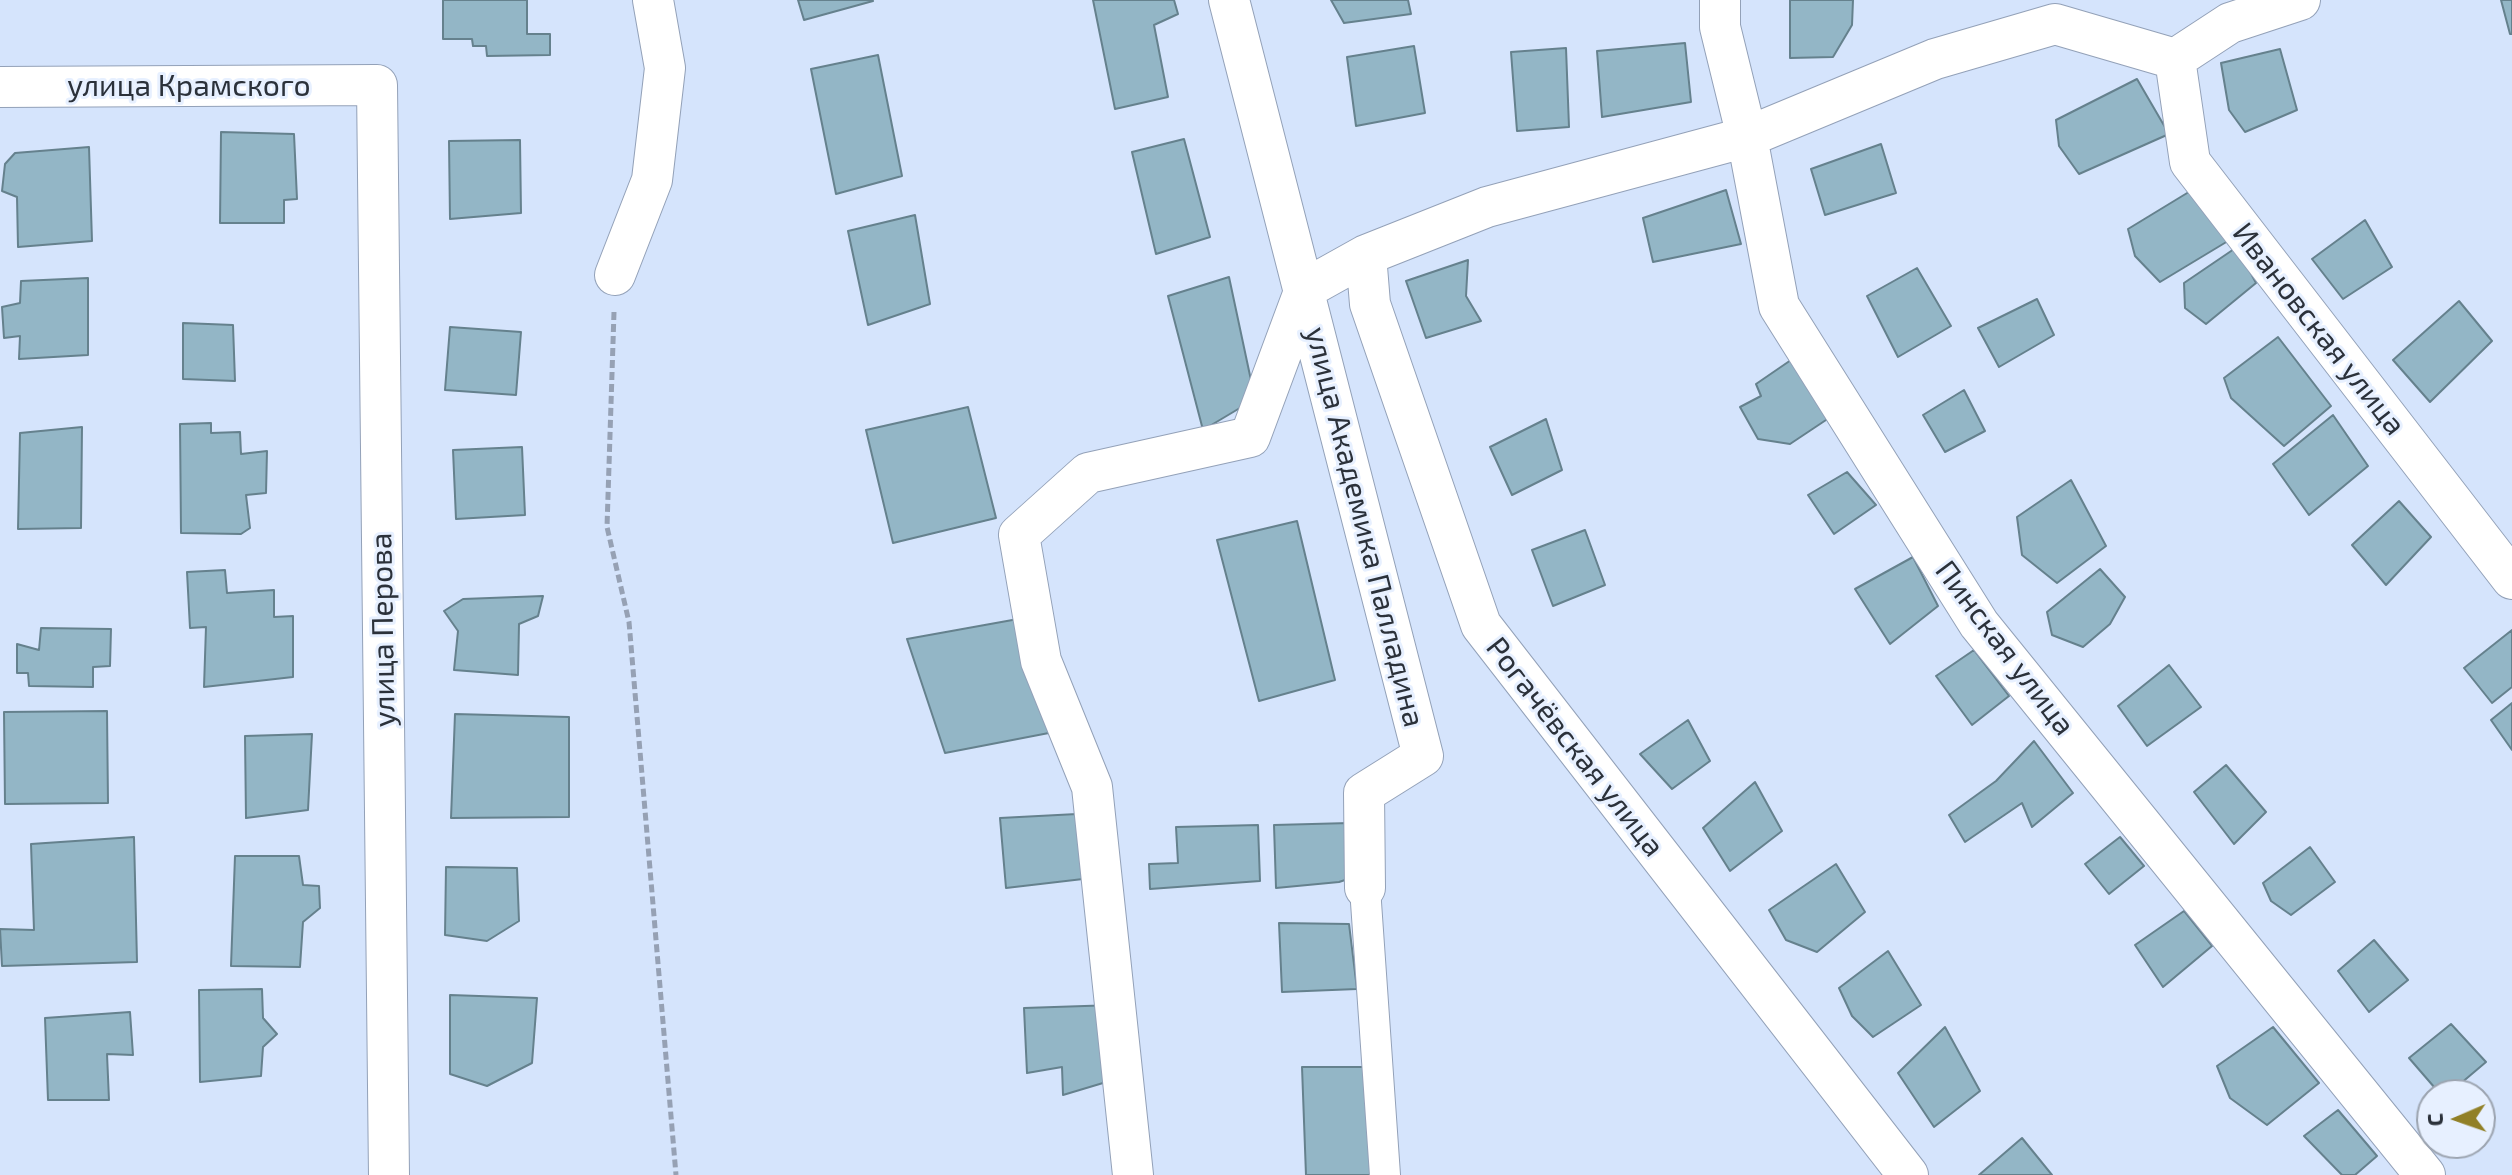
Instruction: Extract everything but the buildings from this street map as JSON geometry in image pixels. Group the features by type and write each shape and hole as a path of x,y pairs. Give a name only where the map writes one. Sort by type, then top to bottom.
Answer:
{"street":[{"path":"615,275 652,180 665,68 653,0"},
{"name":"улица Академика Палладина","path":"1229,0 1423,756 1364,793 1365,888 1385,1175"},
{"name":"Пинская улица","path":"1720,0 1720,27 1747,137 1779,306 1979,624 2425,1175"},
{"path":"1133,1175 1092,787 1041,661 1019,535 1088,473 1250,437 1305,289 1366,255 1487,207 1747,137 1935,59 2055,24 2175,59 2230,23 2300,0"},
{"name":"Ивановская улица","path":"2175,59 2190,162 2512,579"},
{"name":"улица Крамского","path":"0,87 377,85"},
{"name":"улица Перова","path":"377,85 389,1175"},
{"name":"Рогачёвская улица","path":"1366,255 1370,304 1481,625 1908,1175"}],"path":[{"path":"615,275 607,527 629,622 676,1175"}]}
